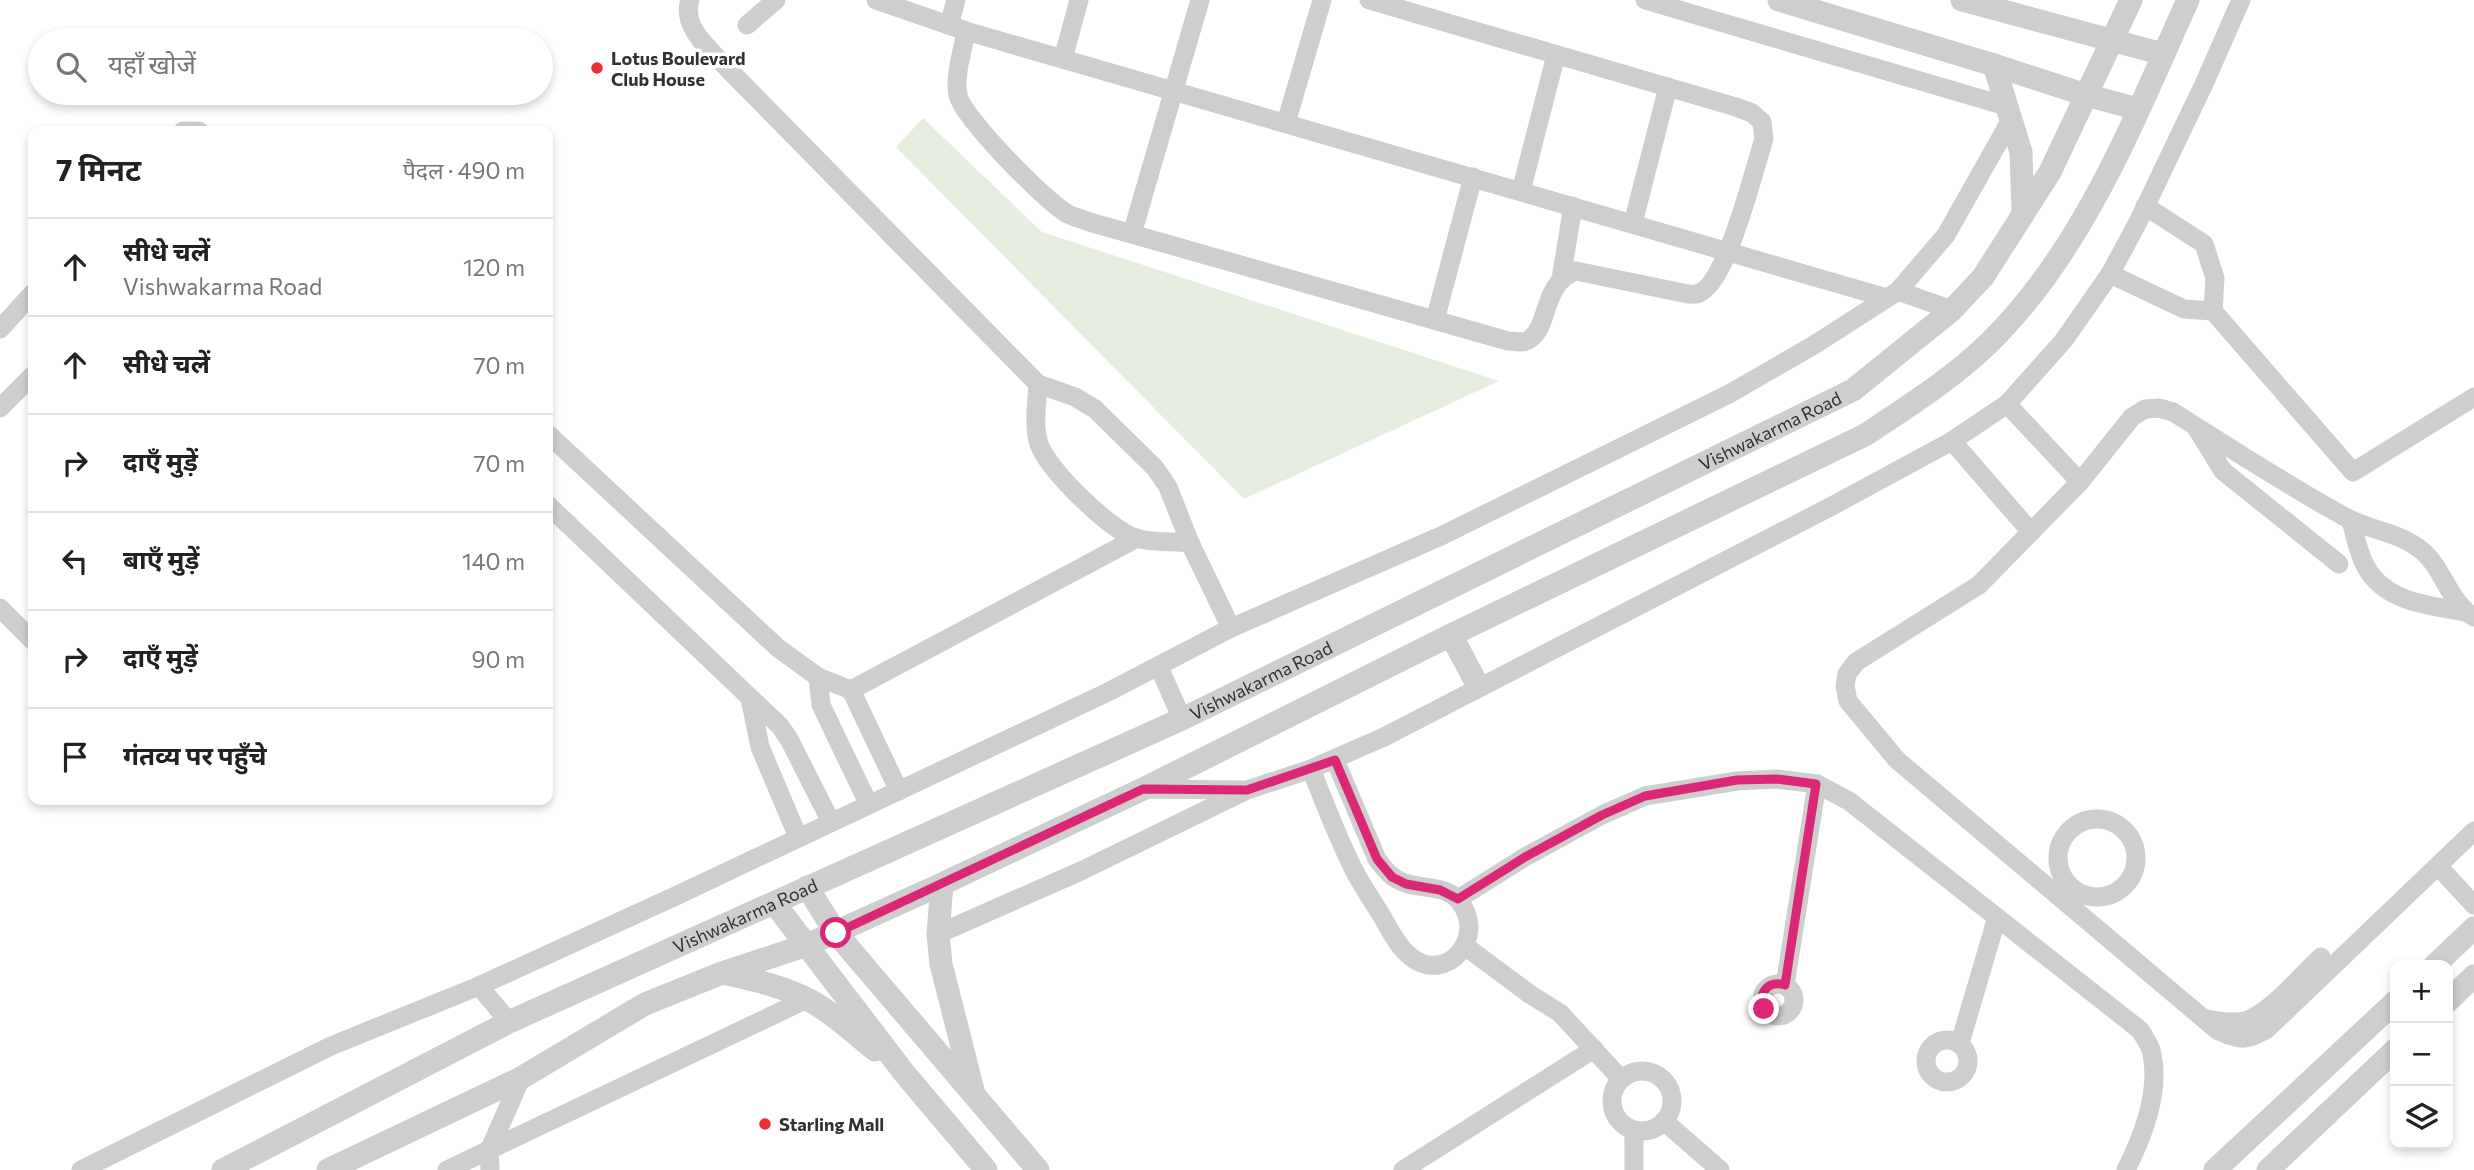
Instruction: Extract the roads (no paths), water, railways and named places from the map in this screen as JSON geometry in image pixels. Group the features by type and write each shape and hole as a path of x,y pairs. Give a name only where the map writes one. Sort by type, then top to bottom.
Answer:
{"street":[{"path":"690,0 687,15 693,29 731,72 1038,384 1075,397 1095,409 1155,468 1168,487 1189,543 1231,628"},
{"path":"747,25 776,0"},
{"path":"876,0 957,28 1472,177 1729,251 1952,310"},
{"path":"956,0 958,98 968,116 1048,200 1068,214 1093,223 1508,341 1522,342 1530,339 1536,331 1561,279 1573,206"},
{"path":"1063,59 1079,0"},
{"path":"1132,234 1200,0"},
{"path":"1286,123 1322,0"},
{"path":"1368,0 1735,107 1752,113 1762,122 1763,139 1729,251 1709,285 1699,293 1688,294 1587,272 1576,271 1561,279"},
{"path":"1645,0 2010,113"},
{"path":"1779,0 2138,109"},
{"path":"1962,0 2163,54"},
{"name":"Vishwakarma Road","path":"223,1170 509,1022 1182,719 1853,390 1952,310 1983,277 2050,172 2131,0"},
{"path":"328,1170 522,1078 645,1004 722,973 807,945 943,884 1143,789 1451,635 1865,435 1921,398 1988,344 2037,290 2096,196 2188,0"},
{"path":"938,934 1081,871 1247,790 1335,760 1624,615 1952,442 2007,404 2064,340 2110,274 2146,206 2241,0"},
{"path":"1521,191 1556,55"},
{"path":"1994,65 2021,152 2023,214"},
{"path":"1633,223 1668,87"},
{"path":"81,1170 331,1046 479,986 899,791 1159,667 1231,628 1441,536 1729,394 1893,295 1946,235 2010,113"},
{"path":"1435,320 1472,177"},
{"path":"2146,206 2204,244 2215,278 2213,311 2353,472 2474,397"},
{"path":"2110,274 2184,309 2213,311"},
{"path":"0,329 28,298"},
{"path":"0,408 28,380"},
{"path":"1038,384 1036,425 1039,444 1048,461 1091,507 1120,531 1137,538 1189,543"},
{"path":"2007,404 2080,482"},
{"path":"2470,614 2449,591 2434,564 2421,550 2405,539 2351,520 2173,412 2159,408 2145,410 2132,417 2080,482 1979,585 1856,662 1847,674 1845,686 1848,701 1897,760 2217,1030 2238,1040 2253,1038 2267,1029 2474,831"},
{"path":"2195,425 2223,471 2339,564"},
{"path":"553,439 778,648 818,677 851,690 899,791"},
{"path":"1952,442 2031,532"},
{"path":"553,510 780,726 831,822"},
{"path":"2351,520 2364,565 2375,580 2401,598 2470,614"},
{"path":"851,690 1137,538"},
{"path":"0,608 28,636"},
{"path":"1451,635 1478,686"},
{"path":"1159,667 1182,719"},
{"path":"818,677 821,705 869,805"},
{"path":"750,698 760,747 798,837"},
{"path":"1311,769 1356,874 1399,945 1411,957 1425,965 1442,964 1458,956 1470,931 1466,912 1458,899 1440,890 1406,884 1392,877 1384,869 1377,859 1335,760"},
{"path":"1458,899 1525,857 1602,815 1645,796 1737,780 1777,779 1816,784 1849,801 2140,1030 2152,1053 2153,1082 2144,1133 2126,1170"},
{"path":"1785,985 1816,784"},
{"path":"1143,789 1247,790"},
{"path":"2094,819 2116,823 2125,830 2136,849 2134,871 2122,888 2113,894 2091,897 2071,887 2059,868 2060,846 2073,827 2094,819"},
{"path":"2438,866 2474,905"},
{"path":"2038,879 2059,868"},
{"path":"943,884 938,934 946,989 975,1096"},
{"path":"807,887 836,933 1038,1170"},
{"path":"2087,920 2091,897"},
{"path":"775,904 977,1167"},
{"path":"1960,1043 1997,917"},
{"path":"2440,960 2474,928"},
{"path":"1465,946 1560,1013 1620,1079"},
{"path":"2203,1018 2229,1022 2245,1021 2265,1010 2321,957"},
{"path":"722,973 766,983 807,999 830,1013 905,1074"},
{"path":"2453,996 2474,976"},
{"path":"479,986 509,1022"},
{"path":"447,1170 489,1162 807,999"},
{"path":"2216,1170 2390,1007"},
{"path":"1403,1170 1594,1049"},
{"path":"2268,1170 2390,1055"},
{"path":"1637,1072 1646,1072 1664,1080 1672,1097 1672,1107 1664,1121 1654,1129 1634,1129 1625,1125 1613,1109 1615,1089 1620,1079 1637,1072"},
{"path":"489,1162 522,1078"},
{"path":"1664,1121 1720,1170"},
{"path":"1634,1129 1634,1170"}],"place":[{"name":"Lotus Boulevard Club House","path":"597,68"},
{"name":"Starling Mall","path":"765,1124"}]}
